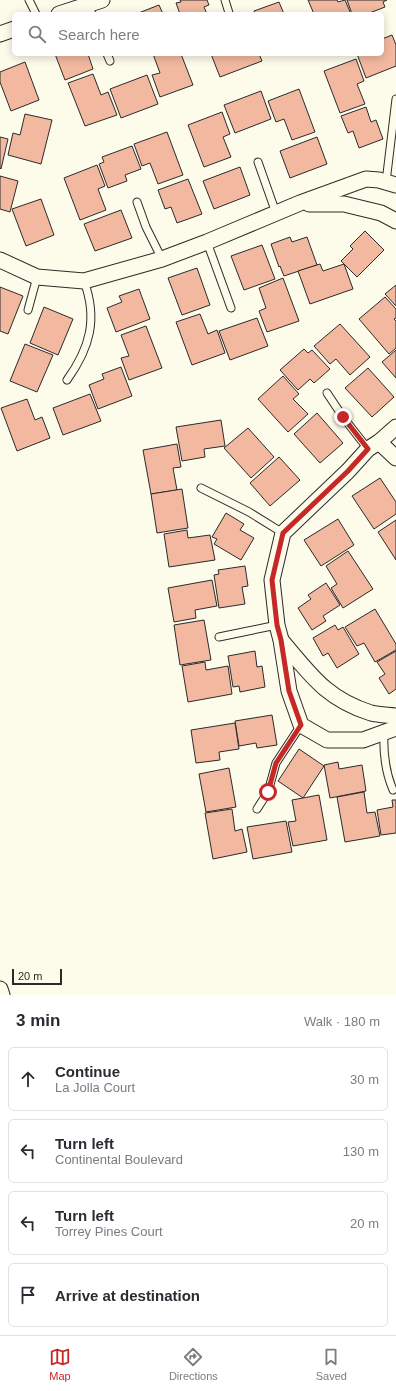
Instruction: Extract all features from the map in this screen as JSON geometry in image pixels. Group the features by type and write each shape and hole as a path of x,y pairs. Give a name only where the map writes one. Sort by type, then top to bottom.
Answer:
{"street":[{"path":"68,12 94,6"},
{"path":"0,34 12,30"},
{"path":"0,260 37,277 84,281 162,259 276,213 366,179 391,183"},
{"path":"300,204 344,204 381,213 396,221"},
{"path":"390,730 363,740 327,740 301,725 289,691 281,640 277,625 272,580 283,533 374,445 396,427"},
{"path":"374,445 396,458"},
{"path":"281,640 315,680 334,696 350,705 373,713 396,716"},
{"path":"0,989 2,995"}],"lane":[{"path":"29,0 35,12"},
{"path":"225,0 230,12"},
{"path":"391,183 396,99"},
{"path":"258,162 276,213"},
{"path":"137,202 146,227 162,259"},
{"path":"207,242 231,308"},
{"path":"28,310 37,277"},
{"path":"67,380 79,364 86,346 90,326 90,307 84,281"},
{"path":"327,393 343,417 374,445"},
{"path":"201,488 249,512 283,533"},
{"path":"219,637 277,625"},
{"path":"257,809 268,792 276,763 301,725"},
{"path":"390,730 383,752 387,776 393,790"}],"building":[{"path":"180,0 207,0 209,5 204,7 206,12 179,12 176,3 181,2"},
{"path":"308,0 337,0 338,2 345,0 350,12 313,12"},
{"path":"347,0 387,0 383,2 385,7 372,12 351,12"},
{"path":"279,2 283,12 254,12"},
{"path":"159,5 162,12 141,12"},
{"path":"392,35 396,45 396,66 366,78 358,56 384,56 384,38"},
{"path":"56,56 89,56 93,69 65,80"},
{"path":"154,56 182,56 193,85 160,97 152,75 160,73"},
{"path":"212,56 260,56 262,61 220,77"},
{"path":"356,59 364,81 357,84 365,104 340,113 324,71"},
{"path":"25,62 39,100 11,111 0,82 0,72"},
{"path":"93,74 101,95 108,92 117,115 85,126 68,83"},
{"path":"147,75 158,104 121,118 110,89"},
{"path":"299,89 315,132 292,140 284,119 276,122 268,101"},
{"path":"261,91 271,119 235,133 224,105"},
{"path":"366,107 371,122 376,120 383,139 359,148 353,131 348,133 341,116"},
{"path":"222,112 230,134 223,137 231,157 204,167 188,125"},
{"path":"25,114 52,120 41,164 8,155 13,133 20,135"},
{"path":"167,132 183,175 158,184 150,163 142,166 134,144"},
{"path":"0,137 8,139 1,169 0,168"},
{"path":"317,137 327,164 290,178 280,151"},
{"path":"132,146 141,169 125,175 127,181 108,188 99,164 104,162 102,157"},
{"path":"97,165 105,186 98,189 106,210 80,220 64,178"},
{"path":"240,167 250,195 214,209 203,181"},
{"path":"0,176 18,181 10,212 0,209"},
{"path":"188,179 202,214 177,223 171,207 165,209 158,190"},
{"path":"41,199 54,235 26,246 12,209"},
{"path":"121,210 132,238 95,251 84,224"},
{"path":"365,231 384,250 357,277 341,261 353,249 350,246"},
{"path":"290,237 292,242 307,237 317,265 284,276 280,266 279,267 271,244"},
{"path":"262,245 275,279 244,290 231,256"},
{"path":"320,264 323,271 344,264 353,289 310,304 298,271"},
{"path":"197,268 210,305 182,315 168,278"},
{"path":"283,278 299,321 267,332 259,311 266,308 259,288"},
{"path":"396,285 396,306 385,294"},
{"path":"0,287 23,296 8,334 0,331"},
{"path":"139,289 150,319 116,332 107,308 122,302 119,296"},
{"path":"385,297 396,309 396,318 394,319 396,321 396,348 389,354 359,319"},
{"path":"44,307 73,319 58,355 30,343"},
{"path":"200,314 208,334 217,330 225,353 192,365 176,322"},
{"path":"257,318 268,346 230,360 219,331"},
{"path":"340,324 370,357 350,375 336,359 330,364 314,346"},
{"path":"146,326 162,368 129,380 121,358 129,356 121,335"},
{"path":"25,344 53,355 37,392 10,381"},
{"path":"304,349 308,353 312,350 330,369 314,383 310,379 298,390 280,370"},
{"path":"396,350 396,378 382,362"},
{"path":"121,367 132,396 98,409 89,385 104,379 102,374"},
{"path":"368,368 394,397 372,417 345,388"},
{"path":"283,376 299,394 293,399 308,414 288,432 258,399"},
{"path":"90,394 101,421 63,435 53,408"},
{"path":"27,399 35,420 42,417 50,438 17,451 1,408"},
{"path":"317,413 343,443 320,463 294,434"},
{"path":"221,420 225,446 204,449 205,457 182,461 176,427"},
{"path":"248,428 274,457 251,478 224,448"},
{"path":"177,444 181,467 173,468 177,490 151,494 143,450"},
{"path":"279,457 300,480 270,506 250,483"},
{"path":"380,478 396,502 396,514 374,529 352,496"},
{"path":"182,489 188,528 157,533 151,494"},
{"path":"226,513 244,524 240,530 254,538 241,560 214,544 217,539 212,537"},
{"path":"338,519 354,545 321,566 304,540"},
{"path":"396,520 396,560 378,532"},
{"path":"187,530 188,538 210,535 215,560 169,567 164,534"},
{"path":"348,551 373,589 343,608 331,588 337,584 326,566"},
{"path":"245,566 248,586 242,587 245,604 219,608 214,575 219,574 218,570"},
{"path":"212,580 217,606 195,610 196,618 174,622 168,588"},
{"path":"326,583 340,605 323,616 326,621 312,630 298,608 311,599 308,595"},
{"path":"375,609 396,644 396,650 375,662 364,643 357,646 345,627"},
{"path":"204,620 211,660 180,665 174,625"},
{"path":"335,625 338,630 343,627 359,654 337,668 328,653 323,656 313,638"},
{"path":"255,651 257,667 262,666 265,687 240,692 239,686 233,687 228,656"},
{"path":"396,651 396,689 389,694 379,678 385,674 377,662"},
{"path":"205,662 206,670 228,666 232,694 188,702 182,666"},
{"path":"272,715 277,745 257,748 256,743 239,746 235,721"},
{"path":"235,723 239,749 219,752 220,760 196,763 191,730"},
{"path":"299,749 324,766 303,798 278,781"},
{"path":"338,762 339,769 362,765 366,791 330,798 324,765"},
{"path":"229,768 236,807 206,812 199,774"},
{"path":"364,792 367,813 375,812 380,836 345,842 337,797"},
{"path":"319,795 327,840 293,846 288,822 296,821 292,800"},
{"path":"392,800 396,800 396,833 381,835 377,810 393,807"},
{"path":"232,809 235,831 242,829 247,852 213,859 205,813"},
{"path":"286,821 292,852 253,859 247,827"}],"route":[{"path":"268,792 276,763 301,725 289,691 281,640 277,625 272,580 283,533 348,471 368,449 343,417"}]}
